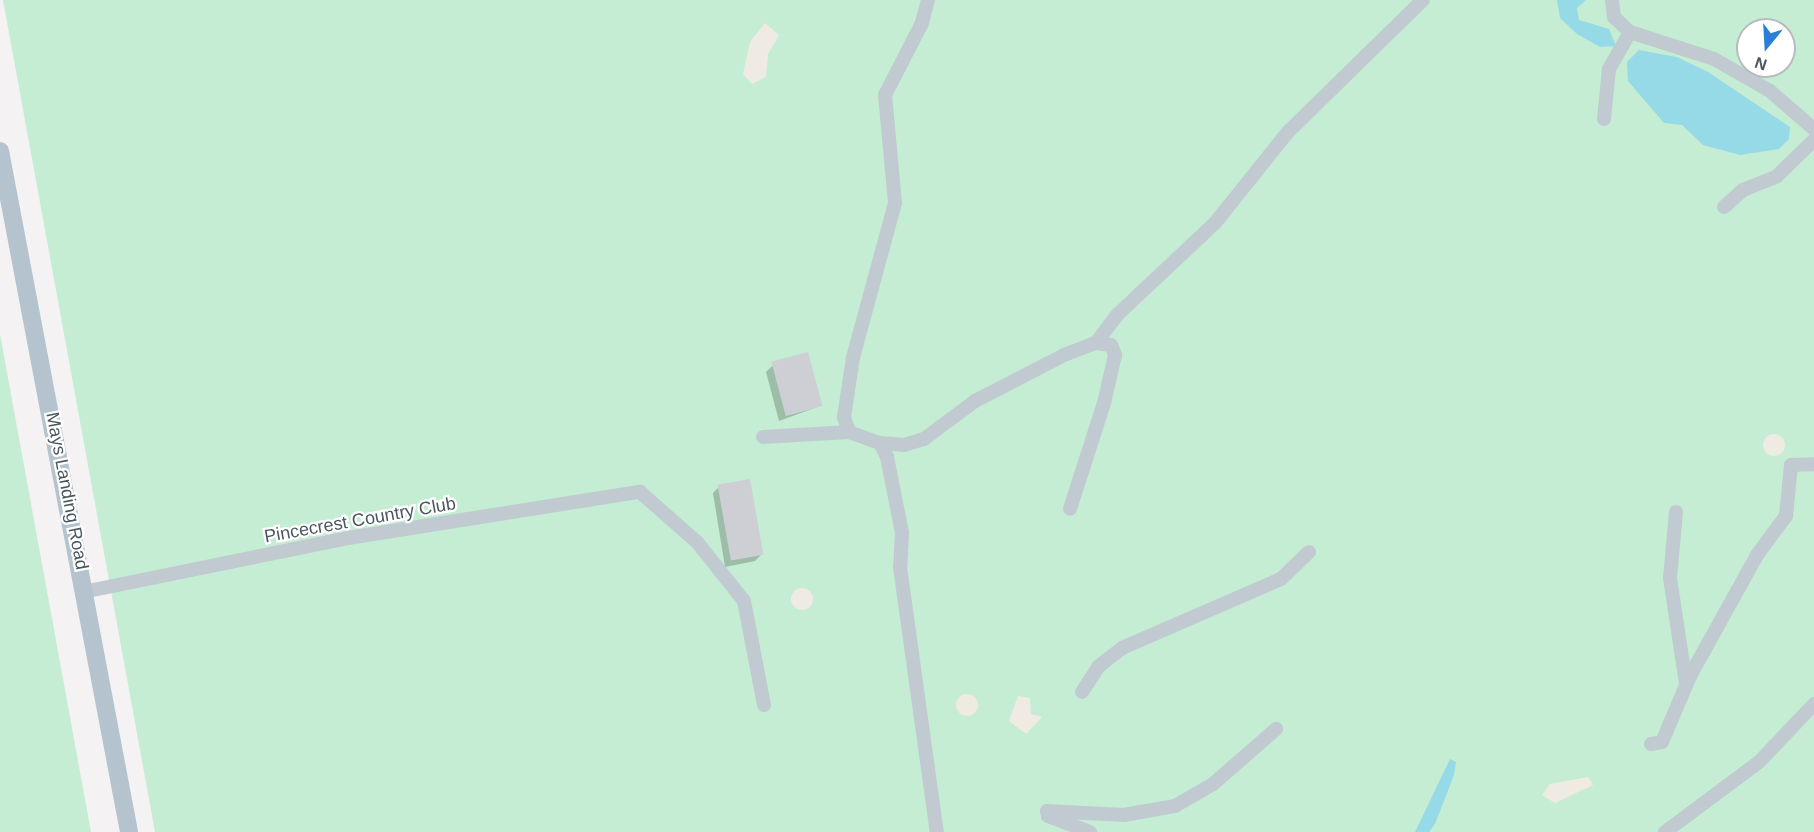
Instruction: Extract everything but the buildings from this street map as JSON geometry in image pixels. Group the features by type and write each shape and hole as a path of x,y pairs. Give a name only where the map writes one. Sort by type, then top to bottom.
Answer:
{"main road":[{"name":"Mays Landing Road","path":"0,151 88,591 129,832"}],"street":[{"path":"849,432 844,417 851,367 895,202 885,95 922,23 928,0"},
{"path":"764,437 849,432 880,443 904,445 924,439 975,401 1096,343 1117,315 1215,223 1288,132 1424,0"},
{"path":"1612,0 1614,17 1630,32 1714,58 1770,91 1814,129"},
{"path":"1604,119 1609,69 1630,32"},
{"path":"1724,207 1743,190 1777,176 1814,140"},
{"path":"1070,509 1115,355 1112,345 1096,343"},
{"path":"880,443 902,533 902,578 938,832"},
{"path":"1651,744 1662,742 1686,688 1757,555 1786,516 1791,465 1814,464"},
{"name":"Pincecrest Country Club","path":"88,591 348,538 640,492 697,542 744,601 764,705"},
{"path":"1676,512 1670,578 1686,688"},
{"path":"1082,692 1099,666 1122,648 1281,579 1309,552"},
{"path":"1665,832 1759,762 1814,704"},
{"path":"1090,832 1048,816 1047,810 1124,815 1175,806 1213,784 1276,729"}],"green space":[{"path":"3,0 1814,0 1814,832 155,832"},
{"path":"0,334 91,832 0,832"}],"sand":[{"path":"765,23 779,35 768,54 766,77 752,84 743,74 750,42"},
{"path":"1774,434 1782,437 1785,445 1782,453 1774,456 1766,453 1763,445 1766,437"},
{"path":"802,588 810,591 813,599 810,607 802,610 794,607 791,599 794,591"},
{"path":"967,694 975,697 978,705 975,713 967,716 959,713 956,705 959,697"},
{"path":"1018,696 1030,698 1031,714 1042,717 1026,734 1009,721"},
{"path":"1588,777 1593,785 1555,803 1542,795 1550,784"}],"water":[{"path":"1557,0 1586,0 1577,8 1579,20 1609,29 1616,46 1600,47 1577,34 1560,18"},
{"path":"1639,50 1677,57 1708,72 1790,127 1789,139 1779,149 1740,155 1703,145 1682,125 1664,123 1628,81 1627,62"},
{"path":"1450,759 1456,762 1454,775 1435,824 1429,832 1415,832"}]}
